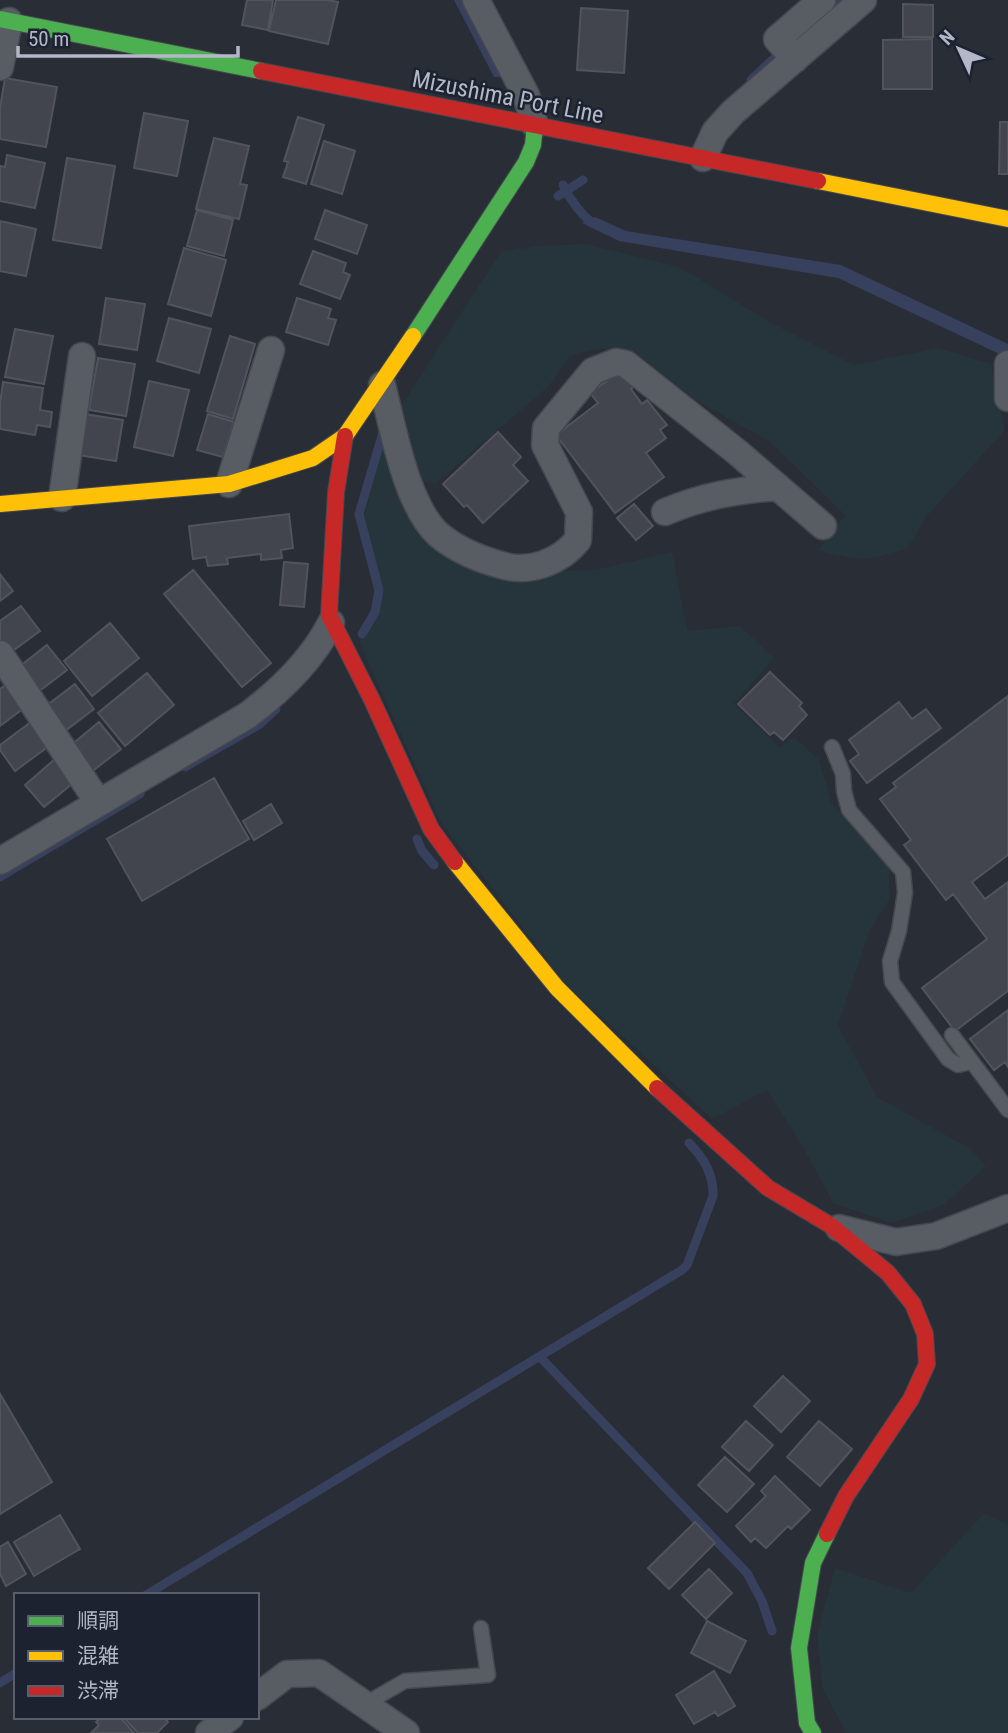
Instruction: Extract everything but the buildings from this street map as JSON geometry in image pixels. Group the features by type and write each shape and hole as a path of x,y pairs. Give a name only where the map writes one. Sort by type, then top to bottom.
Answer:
{"street":[{"path":"0,504 229,484 313,458 345,436 382,385 526,162 533,145 535,125 526,95 476,0"},
{"path":"790,53 777,39 822,0"},
{"path":"704,158 715,132 790,53 863,0"},
{"path":"0,67 4,20"},
{"name":"Mizushima Port Line","path":"4,20 1008,219"},
{"path":"229,484 271,350"},
{"path":"62,498 82,356"},
{"path":"382,385 408,483 425,519 437,534 457,548 509,568 528,568 548,563 561,556 578,540 579,512 544,440 546,428 593,371 605,364 616,362 626,364 737,452 823,526"},
{"path":"1008,363 1008,398"},
{"path":"345,436 336,492 329,615 372,700 431,829 557,988 678,1109 768,1188 830,1225 888,1273 913,1304 925,1334 927,1364 911,1399 846,1496 813,1563 799,1648 805,1730"},
{"path":"665,512 693,500 729,492 778,487"},
{"path":"0,861 95,797 248,715 304,665 331,623"},
{"path":"0,654 95,797"},
{"path":"830,1225 896,1242 936,1236 1008,1208"},
{"path":"259,1695 287,1674 319,1673 406,1733"},
{"path":"209,1733 227,1719"}],"lane":[{"path":"832,747 844,774 844,791 849,810 903,872 905,893 899,931 890,961 892,982 948,1059 958,1065 970,1062"},
{"path":"952,1035 1008,1110"},
{"path":"365,1704 405,1681 488,1675 481,1628"}],"shaded area":[{"path":"586,244 679,267 775,325 854,365 938,348 991,364 1005,430 925,518 908,548 872,558 844,557 818,550 845,515 769,441 697,401 635,352 601,348 571,355 549,386 435,484 402,478 406,504 508,573 595,570 672,552 687,631 740,626 774,658 734,704 780,748 794,737 819,760 831,802 889,864 889,900 870,929 838,1026 877,1097 971,1149 986,1166 945,1204 891,1223 833,1203 803,1147 767,1090 712,1119 565,983 441,822 359,642 378,613 382,590 364,516 390,423 501,252 538,246"},
{"path":"984,1513 1008,1525 1008,1733 846,1733 823,1689 817,1635 835,1568 911,1593"}],"water":[{"path":"454,0 466,0 507,77 494,77"},
{"path":"595,217 626,231 841,265 1008,344 1008,358 838,278 619,241 582,223"}],"waterway":[{"path":"824,15 841,0"},
{"path":"751,80 784,49"},
{"path":"558,196 583,180"},
{"path":"563,185 582,214 598,226"},
{"path":"362,634 375,612 379,590 359,514 384,429"},
{"path":"185,767 260,724 276,709"},
{"path":"0,877 140,794"},
{"path":"417,839 422,851 434,865"},
{"path":"149,1593 682,1270 687,1265 713,1196 707,1167 689,1143"},
{"path":"540,1357 747,1573 762,1601 772,1631"},
{"path":"0,1683 14,1674"}],"traffic: fast":[{"path":"0,19 261,71"},
{"path":"413,336 526,162 533,145 535,125"},
{"path":"813,1733 807,1723 799,1648 813,1563 827,1534"}],"traffic: slow":[{"path":"818,181 1008,219"},
{"path":"0,504 229,484 313,458 345,436 413,336"},
{"path":"455,862 557,988 657,1088"}],"traffic: jam":[{"path":"261,71 818,181"},
{"path":"345,436 336,492 329,615 372,700 431,829 455,862"},
{"path":"657,1088 768,1188 830,1225 888,1273 913,1304 925,1334 927,1364 911,1399 846,1496 827,1534"}]}
